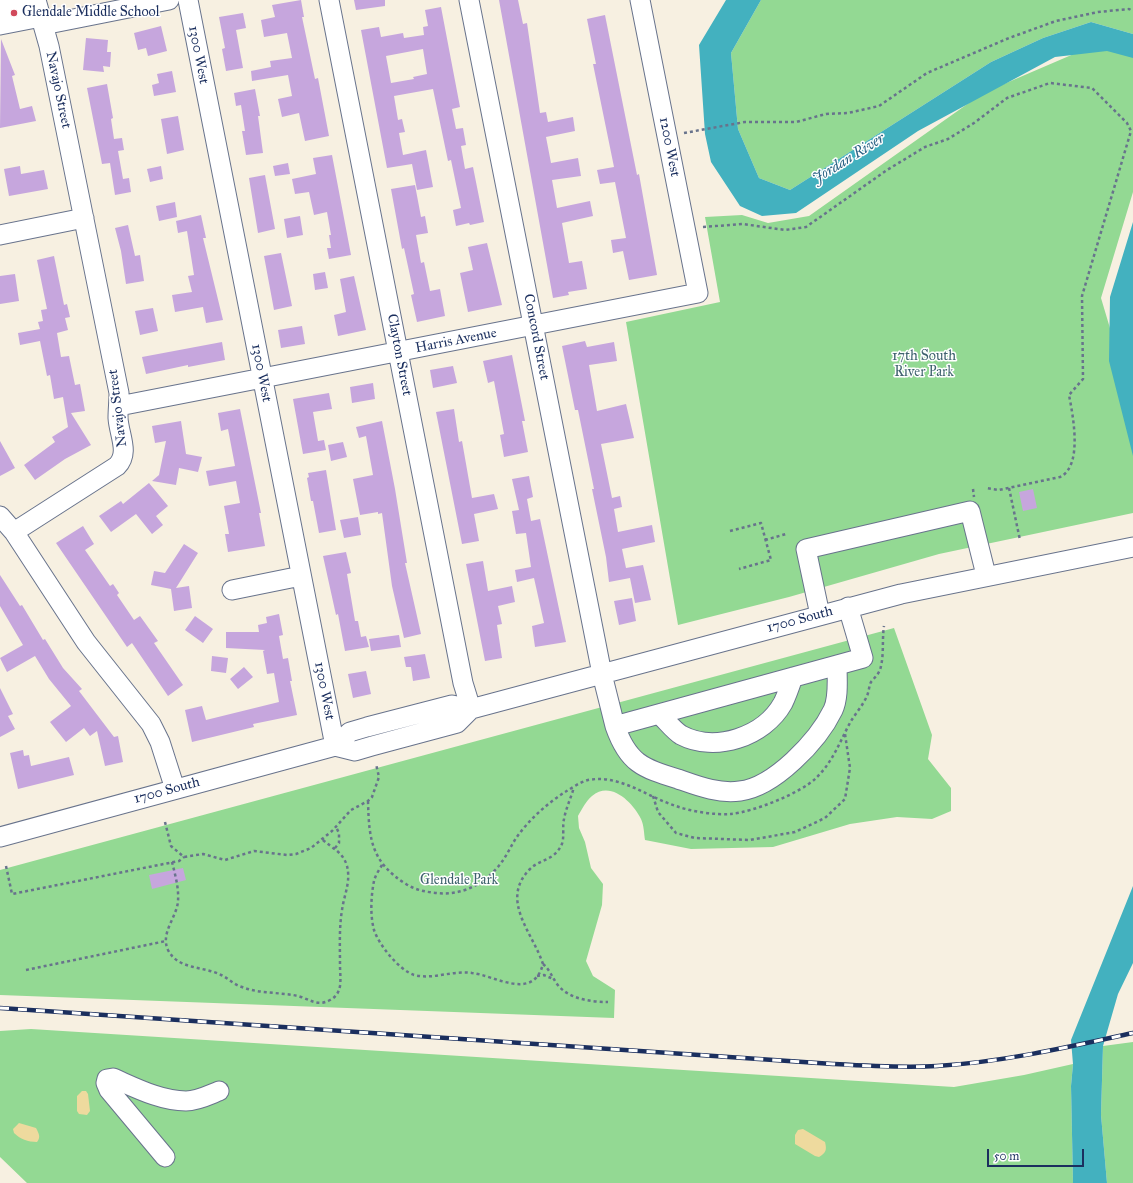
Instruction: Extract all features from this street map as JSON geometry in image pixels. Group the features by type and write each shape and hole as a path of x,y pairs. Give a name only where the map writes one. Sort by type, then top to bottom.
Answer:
{"street":[{"path":"0,6 31,0"},
{"path":"0,25 40,14 169,0"},
{"name":"1300 West","path":"188,0 335,746"},
{"name":"Clayton Street","path":"329,0 463,683 471,709"},
{"name":"Concord Street","path":"469,0 602,674 615,726 622,744 636,762 661,774 701,787 722,792 740,791 757,787 776,776 794,760 817,734 833,709 838,687 837,665"},
{"name":"1200 West","path":"640,0 698,293"},
{"name":"Navajo Street","path":"14,532 122,462 124,450 118,419 119,393 84,218 40,14"},
{"path":"0,235 84,218"},
{"name":"Harris Avenue","path":"119,406 698,293"},
{"path":"820,615 806,549 814,547 970,511 986,575"},
{"path":"0,516 14,532 86,642 151,724 160,742 175,789"},
{"name":"1700 South","path":"1,833 175,789 335,746 350,732 452,704 471,709 848,607 986,575 1133,546"},
{"path":"232,590 301,576"},
{"path":"615,726 863,658 848,607"},
{"path":"659,714 680,734 697,741 725,742 743,737 767,722 783,704 794,677"},
{"path":"165,1157 110,1090 106,1083 107,1080 113,1078 152,1095 175,1100 188,1101 219,1091"}],"path":[{"path":"684,132 745,122 796,122 826,114 848,113 879,106 927,73 1009,38 1056,21 1098,12 1129,9 1133,11"},
{"path":"703,226 743,224 785,230 806,227 887,170 925,148 948,139 974,123 1007,98 1050,83 1092,88 1127,123 1131,131 1082,296 1083,379 1069,396 1075,443 1071,464 1066,474 1060,477 999,490 986,488"},
{"path":"1009,488 1020,540"},
{"path":"730,531 761,523 771,560 739,569"},
{"path":"765,540 786,534"},
{"path":"368,801 370,838 382,865 397,879 413,889 445,894 459,892 473,887 489,876 502,862 520,833 536,815 574,787 587,780 600,779 613,781 676,806 701,812 732,814 763,806 782,798 816,779 835,754 866,696 870,684 881,668 884,626"},
{"path":"653,796 658,812 676,833 695,838 750,840 795,832 825,818 845,799 850,768 845,733"},
{"path":"6,866 12,894 179,861 184,857 203,854 225,860 254,851 287,856 304,851 323,840 336,828 351,810 368,801 377,788 379,777 376,764"},
{"path":"574,787 564,820 562,845 554,856 532,867 523,876 518,896 518,911 543,964 548,968 554,979 566,993 585,1001 608,1002"},
{"path":"165,822 171,846 184,857"},
{"path":"335,848 339,843 339,833 336,828"},
{"path":"172,862 178,890 178,901 176,911 168,928 166,941 170,953 183,964 215,972 240,987 258,991 295,995 317,1003 329,1001 337,994 341,984 341,922 349,881 342,854 323,840"},
{"path":"382,865 374,880 372,914 375,932 398,966 413,974 430,977 472,972 514,985 527,982 537,976 544,975 554,979"},
{"path":"26,970 166,941"},
{"path":"537,976 543,964"}],"green space":[{"path":"761,0 1133,0 1133,34 1091,22 1043,38 991,62 790,190 759,178 738,129 731,53"},
{"name":"17th South River Park","path":"1090,47 1133,55 1133,192 1101,298 1115,345 1133,436 1133,513 939,554 789,597 678,625 626,322 720,302 705,217 742,215 768,223 809,216 983,93"},
{"name":"Glendale Park","path":"894,628 932,735 928,759 951,788 951,811 932,819 897,817 850,824 773,847 691,849 645,840 641,819 633,806 627,800 614,792 599,792 592,796 578,816 579,828 585,842 591,868 603,884 602,905 586,961 593,976 615,990 614,1018 0,995 0,870"},
{"path":"31,1029 954,1087 1024,1075 1073,1064 1071,1086 1073,1183 27,1183 0,1157 0,1031"},
{"path":"1133,1042 1133,1183 1107,1183 1101,1115 1103,1046"}],"sand":[{"path":"82,1091 86,1091 88,1094 90,1111 87,1115 79,1114 77,1111 77,1096"},
{"path":"19,1123 36,1128 39,1135 37,1142 24,1140 14,1133 13,1129"},
{"path":"803,1129 825,1142 825,1153 819,1157 815,1156 795,1144 795,1135 798,1130"}],"water":[{"name":"Jordan River","path":"726,0 761,0 731,53 738,129 759,178 790,190 991,62 1043,38 1091,22 1133,34 1133,58 1107,51 1055,57 918,131 796,213 762,216 740,206 711,162 705,134 699,45"},
{"path":"1133,222 1133,456 1109,361 1110,297"},
{"path":"1133,886 1133,963 1118,994 1103,1046 1101,1115 1107,1183 1073,1183 1071,1086 1073,1064 1071,1040"}],"building":[{"path":"301,0 304,17 302,17 315,79 318,78 329,136 305,141 299,113 282,117 278,99 292,96 288,75 252,81 251,71 271,67 270,61 292,58 287,33 264,37 261,20 275,17 272,5"},
{"path":"354,0 385,0 385,6 356,10"},
{"path":"499,0 518,0 523,24 527,23 540,113 546,112 548,122 573,117 575,131 546,137 551,163 578,158 581,176 552,180 557,208 590,201 593,216 562,223 569,263 582,261 587,289 568,292 569,295 553,298"},
{"path":"441,7 460,107 452,109 456,129 463,128 466,145 461,146 465,169 473,167 484,222 456,226 453,210 461,208 451,160 448,161 433,89 394,96 398,120 402,119 405,132 399,133 403,155 426,150 433,187 417,190 412,164 387,168 361,30 379,27 381,37 403,33 404,38 424,35 423,27 428,26 425,10","holes":["423,49 427,74 413,77 414,79 391,83 386,56"]},
{"path":"243,13 246,28 236,30 243,68 226,71 222,49 225,48 219,17"},
{"path":"605,15 637,175 639,174 657,275 629,280 623,251 613,253 611,240 626,238 615,182 600,184 597,170 614,167 593,64 596,64 587,19"},
{"path":"161,26 167,51 148,56 146,48 138,50 134,33"},
{"path":"86,38 108,40 107,52 111,52 110,67 103,66 104,72 83,70"},
{"path":"1,39 15,75 12,76 20,109 32,106 36,121 0,128"},
{"path":"172,71 176,92 154,96 152,85 159,83 157,74"},
{"path":"107,84 113,118 111,119 114,139 122,138 124,150 118,151 123,179 129,178 131,192 115,195 110,163 102,164 87,88"},
{"path":"255,89 260,116 258,116 263,153 246,155 242,131 245,131 241,105 236,106 234,93"},
{"path":"178,116 184,150 167,154 161,119"},
{"path":"332,155 351,255 329,259 327,248 331,248 329,235 331,235 327,212 314,215 309,192 295,194 292,179 316,174 313,158"},
{"path":"288,163 290,174 275,176 273,166"},
{"path":"20,166 21,174 44,170 48,189 9,196 4,169"},
{"path":"161,166 163,179 150,182 147,169"},
{"path":"265,175 275,229 258,233 249,178"},
{"path":"415,185 421,217 425,216 428,233 416,235 421,263 424,262 430,291 440,289 445,316 417,322 411,295 414,294 404,248 402,249 391,189"},
{"path":"175,202 177,217 159,221 156,206"},
{"path":"201,215 206,238 203,238 223,320 206,323 203,307 175,312 172,295 192,292 188,276 194,275 187,231 178,233 176,221"},
{"path":"300,216 303,235 287,238 284,219"},
{"path":"128,225 135,256 140,255 144,281 126,284 121,251 115,228"},
{"path":"487,243 502,305 468,312 460,273 473,270 468,247"},
{"path":"281,253 292,306 274,310 264,256"},
{"path":"54,256 64,305 67,304 70,317 65,318 68,330 57,333 61,357 69,356 75,385 80,384 85,411 71,413 91,445 65,459 35,480 24,465 55,442 52,437 68,427 63,397 54,399 50,375 47,376 40,341 20,345 18,333 40,329 38,322 43,321 41,310 47,309 37,260"},
{"path":"325,272 328,288 315,290 313,274"},
{"path":"15,274 19,301 0,304 0,276"},
{"path":"354,276 366,330 338,336 334,315 346,312 340,279"},
{"path":"153,308 158,331 140,335 135,311"},
{"path":"302,326 305,344 281,348 278,330"},
{"path":"585,341 587,347 614,342 617,361 589,365 597,411 626,404 634,438 601,444 612,498 620,496 622,507 614,509 618,532 652,525 655,542 622,549 626,568 643,565 651,600 635,603 630,578 609,582 606,557 592,489 594,489 578,410 575,410 562,346"},
{"path":"222,342 225,360 188,367 188,365 146,374 142,357"},
{"path":"512,355 525,421 522,421 528,452 504,457 500,435 504,434 494,381 488,383 483,361"},
{"path":"453,366 457,383 433,388 430,370"},
{"path":"373,383 375,399 352,403 350,387"},
{"path":"329,393 332,409 313,412 318,441 324,440 326,450 303,454 293,399"},
{"path":"240,409 261,513 259,513 265,546 228,552 225,534 229,534 224,506 240,503 236,481 209,486 206,471 235,466 228,429 221,431 218,413"},
{"path":"454,409 459,442 462,441 472,498 494,494 498,509 474,514 479,541 462,544 436,412"},
{"path":"181,421 186,454 202,457 198,472 179,468 176,485 152,481 159,475 166,441 155,443 152,426"},
{"path":"382,421 407,563 405,563 421,634 404,638 392,586 382,513 378,514 378,512 360,515 353,479 373,475 366,436 359,438 356,427"},
{"path":"0,441 15,468 0,476"},
{"path":"343,442 347,457 331,461 328,445"},
{"path":"326,470 336,530 319,533 307,478 309,477 308,473"},
{"path":"529,476 533,497 527,499 531,521 540,519 566,642 535,647 532,626 544,623 534,578 517,582 515,570 531,567 526,533 516,534 512,511 519,510 512,479"},
{"path":"149,483 168,506 156,516 163,525 152,534 136,514 111,532 99,516 121,501 123,504"},
{"path":"1033,489 1037,508 1023,511 1019,492"},
{"path":"358,517 361,535 344,538 340,520"},
{"path":"83,526 94,544 85,550 110,586 113,584 119,593 117,595 134,620 140,616 158,641 154,643 183,685 168,696 132,643 127,647 56,543"},
{"path":"184,544 198,553 176,588 189,586 192,608 174,611 171,589 151,585 154,571 165,573"},
{"path":"346,552 351,573 347,574 355,621 358,621 361,637 366,636 369,647 345,651 338,614 336,615 323,556"},
{"path":"483,561 488,591 512,586 515,602 498,606 502,624 497,625 502,658 485,661 466,564"},
{"path":"0,575 20,606 22,605 43,640 45,639 63,668 82,689 79,691 114,737 118,736 123,762 105,766 97,731 90,736 84,728 66,742 50,722 71,706 49,679 35,656 7,672 0,658 23,645 0,606"},
{"path":"632,598 636,621 619,625 614,601"},
{"path":"279,614 283,635 279,636 283,659 288,658 292,681 290,681 297,715 253,724 254,727 192,742 185,710 202,706 206,720 279,702 274,673 267,674 263,651 265,650 226,648 226,632 259,632 258,625 267,623 266,617"},
{"path":"195,616 213,629 203,643 185,630"},
{"path":"399,635 401,647 371,651 369,639"},
{"path":"425,654 430,678 413,681 411,667 406,667 404,657"},
{"path":"212,656 228,658 226,673 211,671"},
{"path":"244,667 253,677 238,689 230,679"},
{"path":"366,671 371,694 353,698 348,674"},
{"path":"0,688 13,714 8,716 15,729 0,737"},
{"path":"23,750 24,756 29,755 31,766 69,757 74,775 18,789 10,753"},
{"path":"183,868 186,880 152,889 149,875"}],"railway":[{"path":"0,1008 833,1064 911,1067 986,1061 1085,1044 1133,1033"}],"place":[{"name":"Glendale Middle School","path":"14,13"}]}
